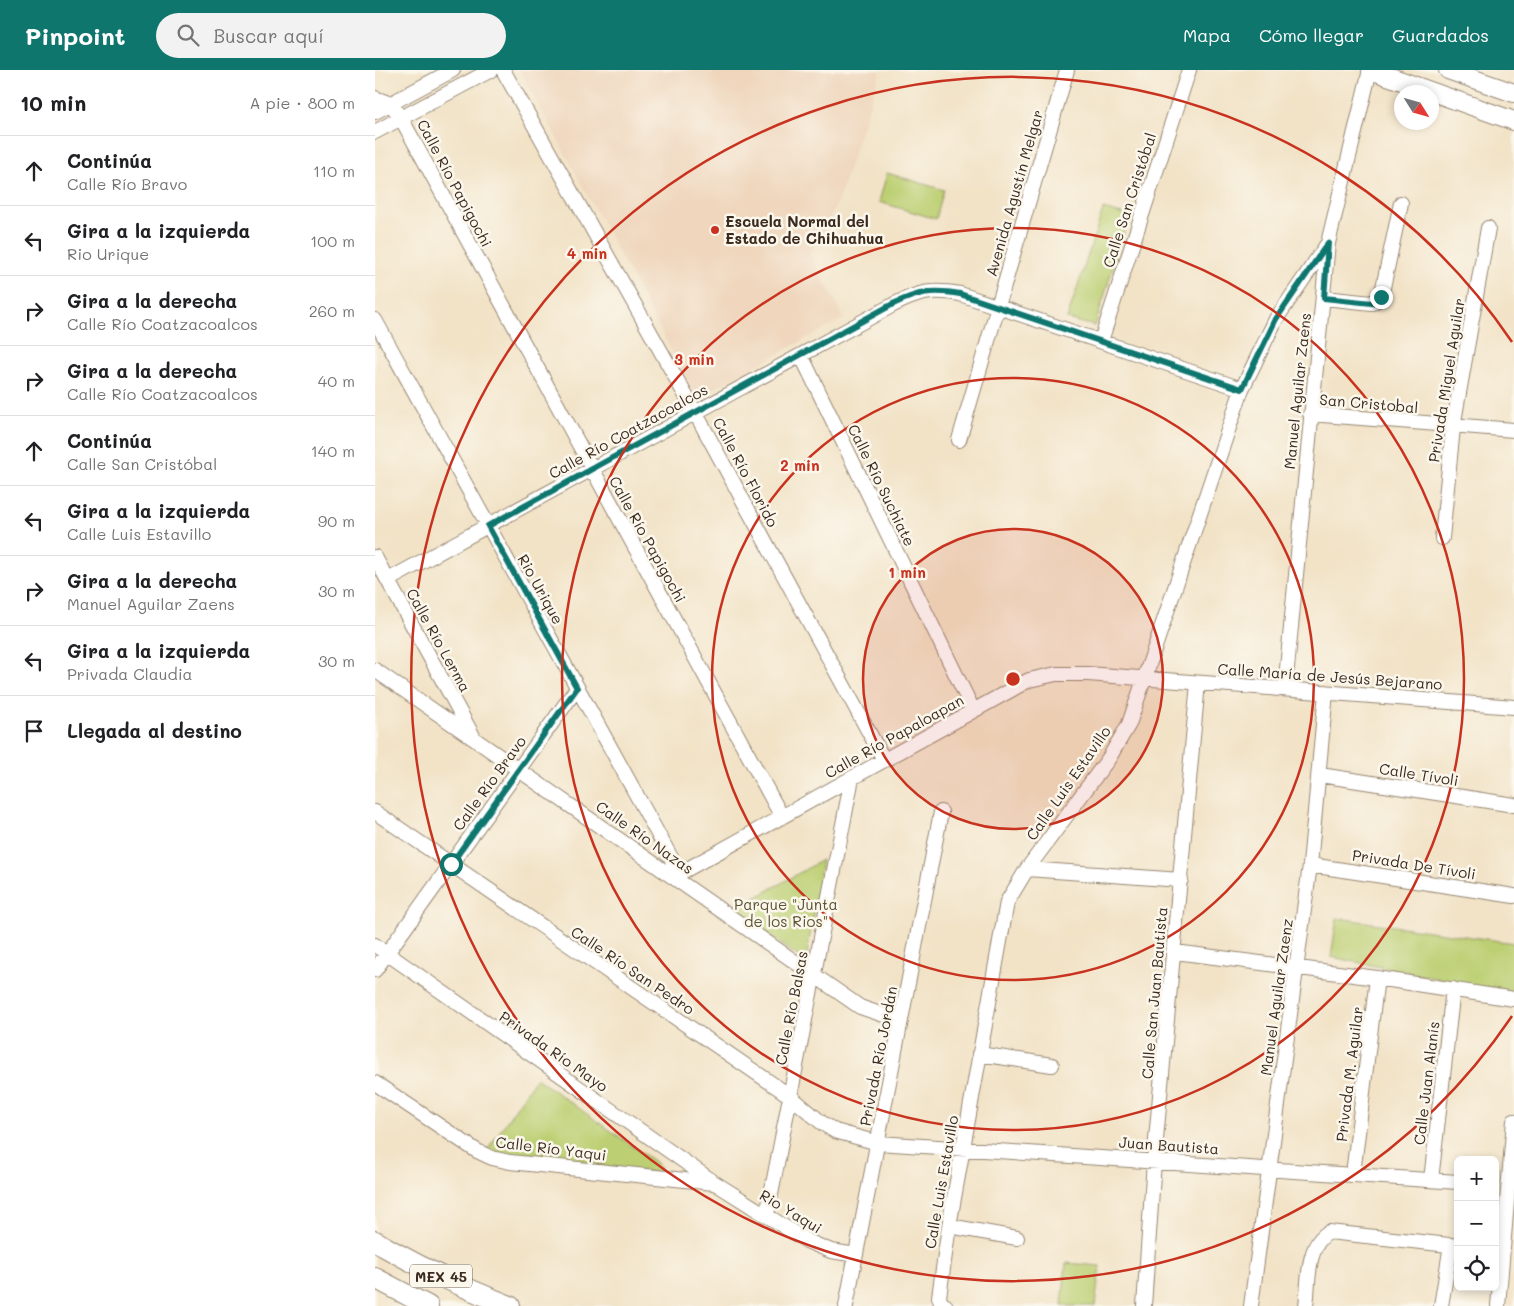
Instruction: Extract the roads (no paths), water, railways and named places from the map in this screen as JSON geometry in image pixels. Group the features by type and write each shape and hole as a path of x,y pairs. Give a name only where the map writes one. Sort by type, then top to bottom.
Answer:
{"highway":[{"name":"MEX 45","path":"375,1241 453,1282 510,1306"},
{"name":"MEX 45","path":"375,1278 428,1306"}],"main road":[{"path":"1371,70 1514,121"},
{"path":"1448,70 1514,93"}],"street":[{"path":"375,112 453,70"},
{"path":"375,132 491,70"},
{"name":"Calle Río Florido","path":"503,70 695,412 884,760"},
{"name":"Avenida Agustín Melgar","path":"959,440 1067,70"},
{"name":"Calle San Cristóbal","path":"1101,341 1189,70"},
{"name":"Manuel Aguilar Zaens","path":"1285,689 1310,414 1324,298 1328,243 1371,70"},
{"path":"375,98 391,104"},
{"name":"Calle Río Papigochi","path":"391,104 401,118 782,817"},
{"path":"1324,298 1372,303 1381,297 1401,203"},
{"name":"Privada Miguel Aguilar","path":"1442,538 1453,427 1488,228"},
{"name":"Calle Luis Estavillo","path":"946,1306 941,1303 939,1297 949,1226 1005,909 1010,894 1121,738 1144,679 1242,389 1276,319 1328,243"},
{"name":"Calle Río Coatzacoalcos","path":"388,580 893,304 923,292 935,290 960,294 997,306"},
{"path":"997,306 1242,389"},
{"name":"Rio Urique","path":"375,320 577,688 677,875"},
{"name":"Calle Río Suchiate","path":"801,355 973,710"},
{"name":"San Cristobal","path":"1310,414 1453,427 1514,430"},
{"name":"Calle Río Lerma","path":"375,557 475,739"},
{"name":"Calle Río Nazas","path":"375,670 677,875 814,976 861,1007 901,1021"},
{"name":"Calle Río Papaloapan","path":"677,875 1029,680 1043,675 1088,674 1144,679"},
{"name":"Calle María de Jesús Bejarano","path":"1144,679 1514,707"},
{"name":"Calle San Juan Bautista","path":"1144,1306 1154,1161 1175,952 1198,683"},
{"name":"Calle Río Bravo","path":"375,970 577,688"},
{"name":"Manuel Aguilar Zaenz","path":"1251,1306 1310,865 1326,692"},
{"name":"Calle Tívoli","path":"1319,775 1514,805"},
{"name":"Calle Río Balsas","path":"767,1215 852,778"},
{"name":"Calle Río San Pedro","path":"375,812 533,922 790,1096 835,1131 878,1143"},
{"name":"Privada Río Jordán","path":"846,1306 941,812"},
{"name":"Privada De Tívoli","path":"1310,865 1514,896"},
{"path":"1027,869 1181,880"},
{"name":"Privada Río Mayo","path":"375,945 715,1183"},
{"path":"1175,952 1377,978 1514,999"},
{"name":"Privada M. Aguilar","path":"1353,1174 1377,978"},
{"name":"Calle Juan Alanís","path":"1431,1180 1453,989"},
{"path":"979,1054 1052,1065"},
{"name":"Calle Río Yaqui","path":"375,1083 477,1151 492,1158 715,1183"},
{"path":"1498,1306 1507,1271 1499,1249 1514,1121"},
{"name":"Juan Bautista","path":"878,1143 964,1147 1454,1182"},
{"name":"Rio Yaqui","path":"715,1183 818,1246 856,1255"},
{"path":"949,1226 1017,1238"},
{"path":"1306,1306 1313,1249 1320,1238 1329,1232 1454,1246 1441,1306"}],"place":[{"name":"Escuela Normal del Estado de Chihuahua","path":"715,230"}],"park label":[{"name":"Parque \"Junta de los Rios\"","path":"786,912"}]}
